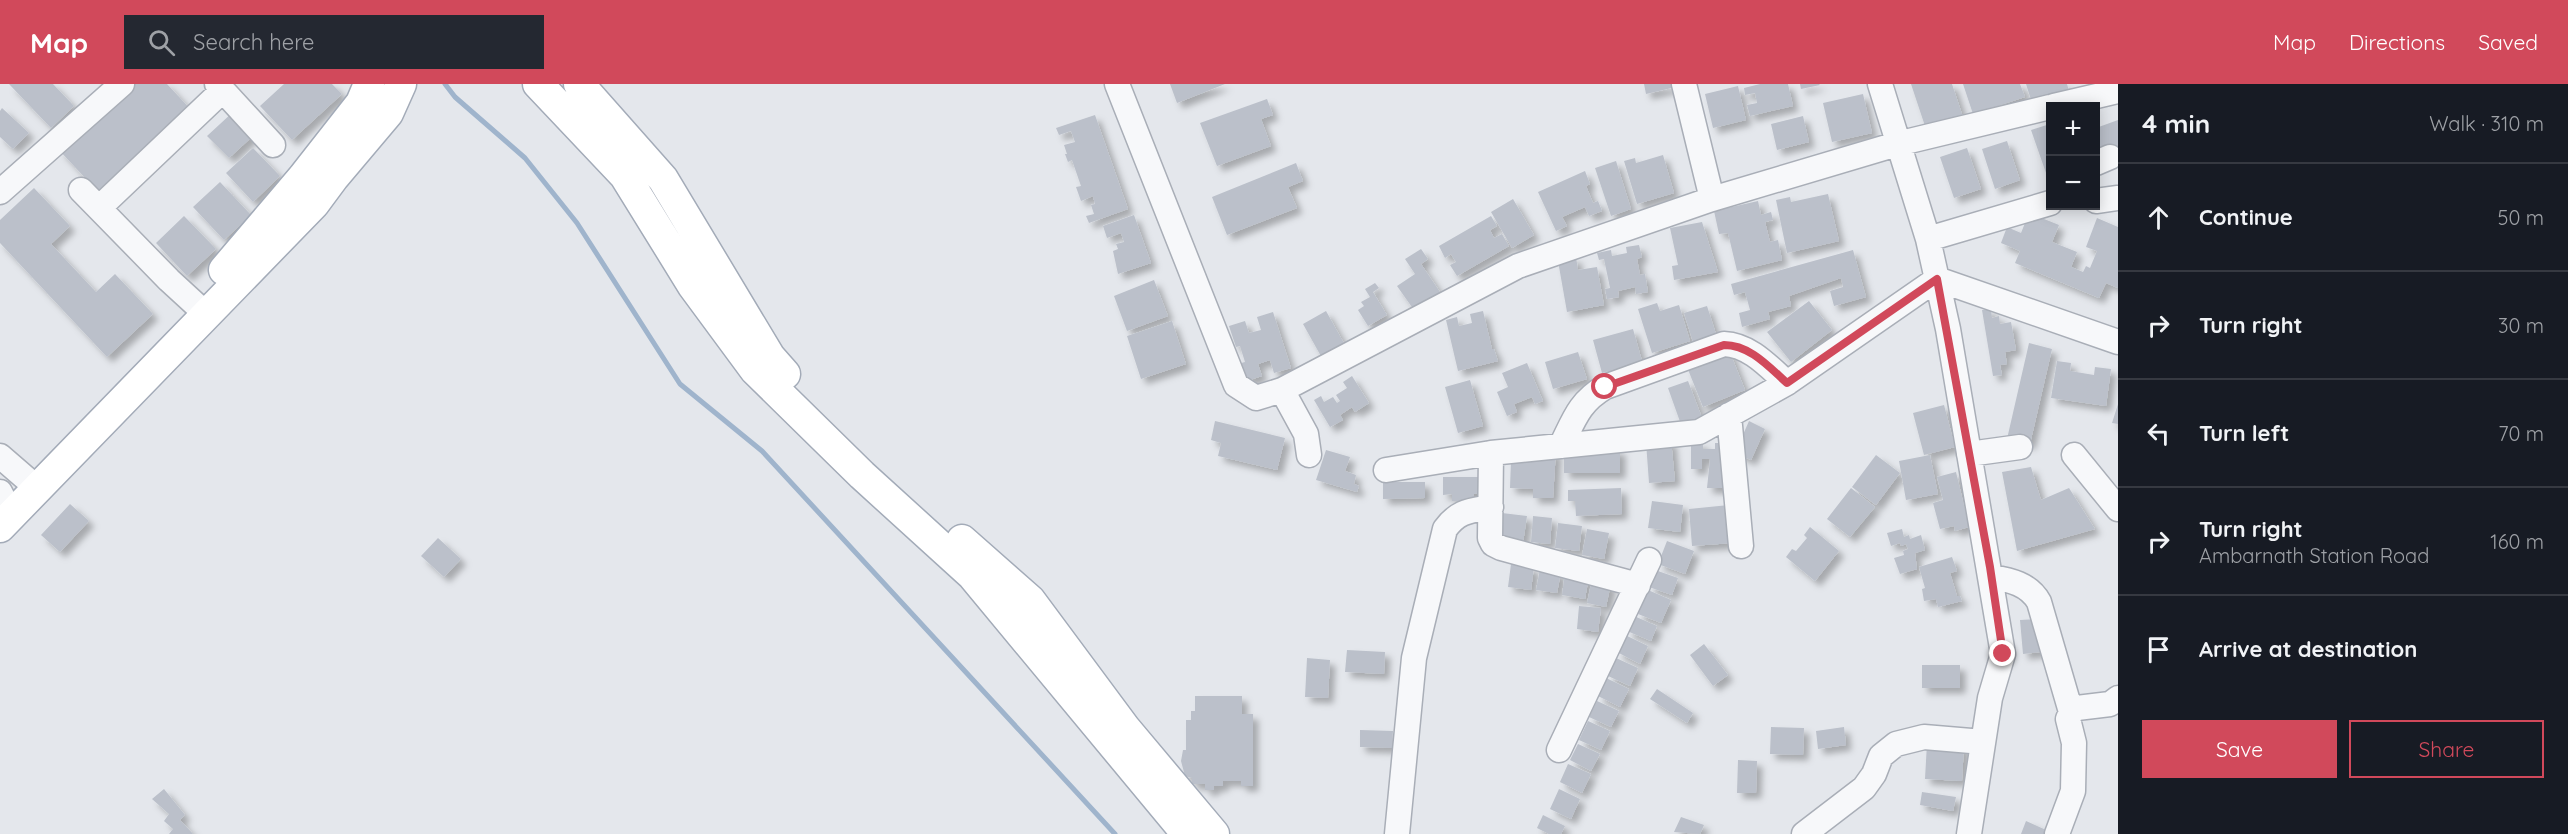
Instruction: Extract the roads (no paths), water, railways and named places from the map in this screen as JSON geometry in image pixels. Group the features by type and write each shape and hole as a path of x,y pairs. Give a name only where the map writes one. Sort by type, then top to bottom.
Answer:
{"main road":[{"path":"200,309 361,103 369,84"},
{"path":"11,500 200,309 314,204 388,113 401,84"},
{"path":"538,84 625,176 693,286 755,370 862,476 972,576 1186,834"},
{"path":"579,84 663,179 770,357 837,430 1030,600 1125,728 1214,834"}],"street":[{"path":"0,192 123,84"},
{"path":"1117,84 1236,385 1256,398 1282,390 1518,266 1712,199 1897,144 2046,108"},
{"path":"1684,84 1712,199"},
{"path":"1880,84 1928,239 1948,329 1992,577 2003,654 1990,698 1968,834"},
{"path":"99,208 220,87 273,145"},
{"path":"2073,102 2118,91"},
{"path":"81,190 200,309"},
{"path":"2100,200 2118,198"},
{"path":"1928,239 2046,203"},
{"path":"1937,279 2118,342"},
{"path":"1386,470 1491,453 1699,432 1787,383 1937,279"},
{"path":"1561,446 1582,404 1592,395 1605,387 1724,345 1734,345 1747,350 1787,383"},
{"path":"1282,390 1306,434 1309,455"},
{"path":"1729,415 1741,546"},
{"path":"1969,454 2020,447"},
{"path":"1491,453 1490,538 1493,544 1638,585"},
{"path":"2074,455 2118,509"},
{"path":"0,456 11,500"},
{"path":"1397,834 1414,658 1445,529 1454,517 1469,511 1491,507"},
{"path":"1559,750 1649,560"},
{"path":"1992,577 2022,585 2035,594 2071,712"},
{"path":"2057,834 2073,791 2074,743 2068,719 2071,712 2077,708 2110,704 2118,698"},
{"path":"1804,834 1864,788 1874,774 1881,756 1896,744 1924,736 1983,742"}],"waterway":[{"path":"445,84 455,97 525,158 577,223 680,384 762,451 1115,834"}]}
